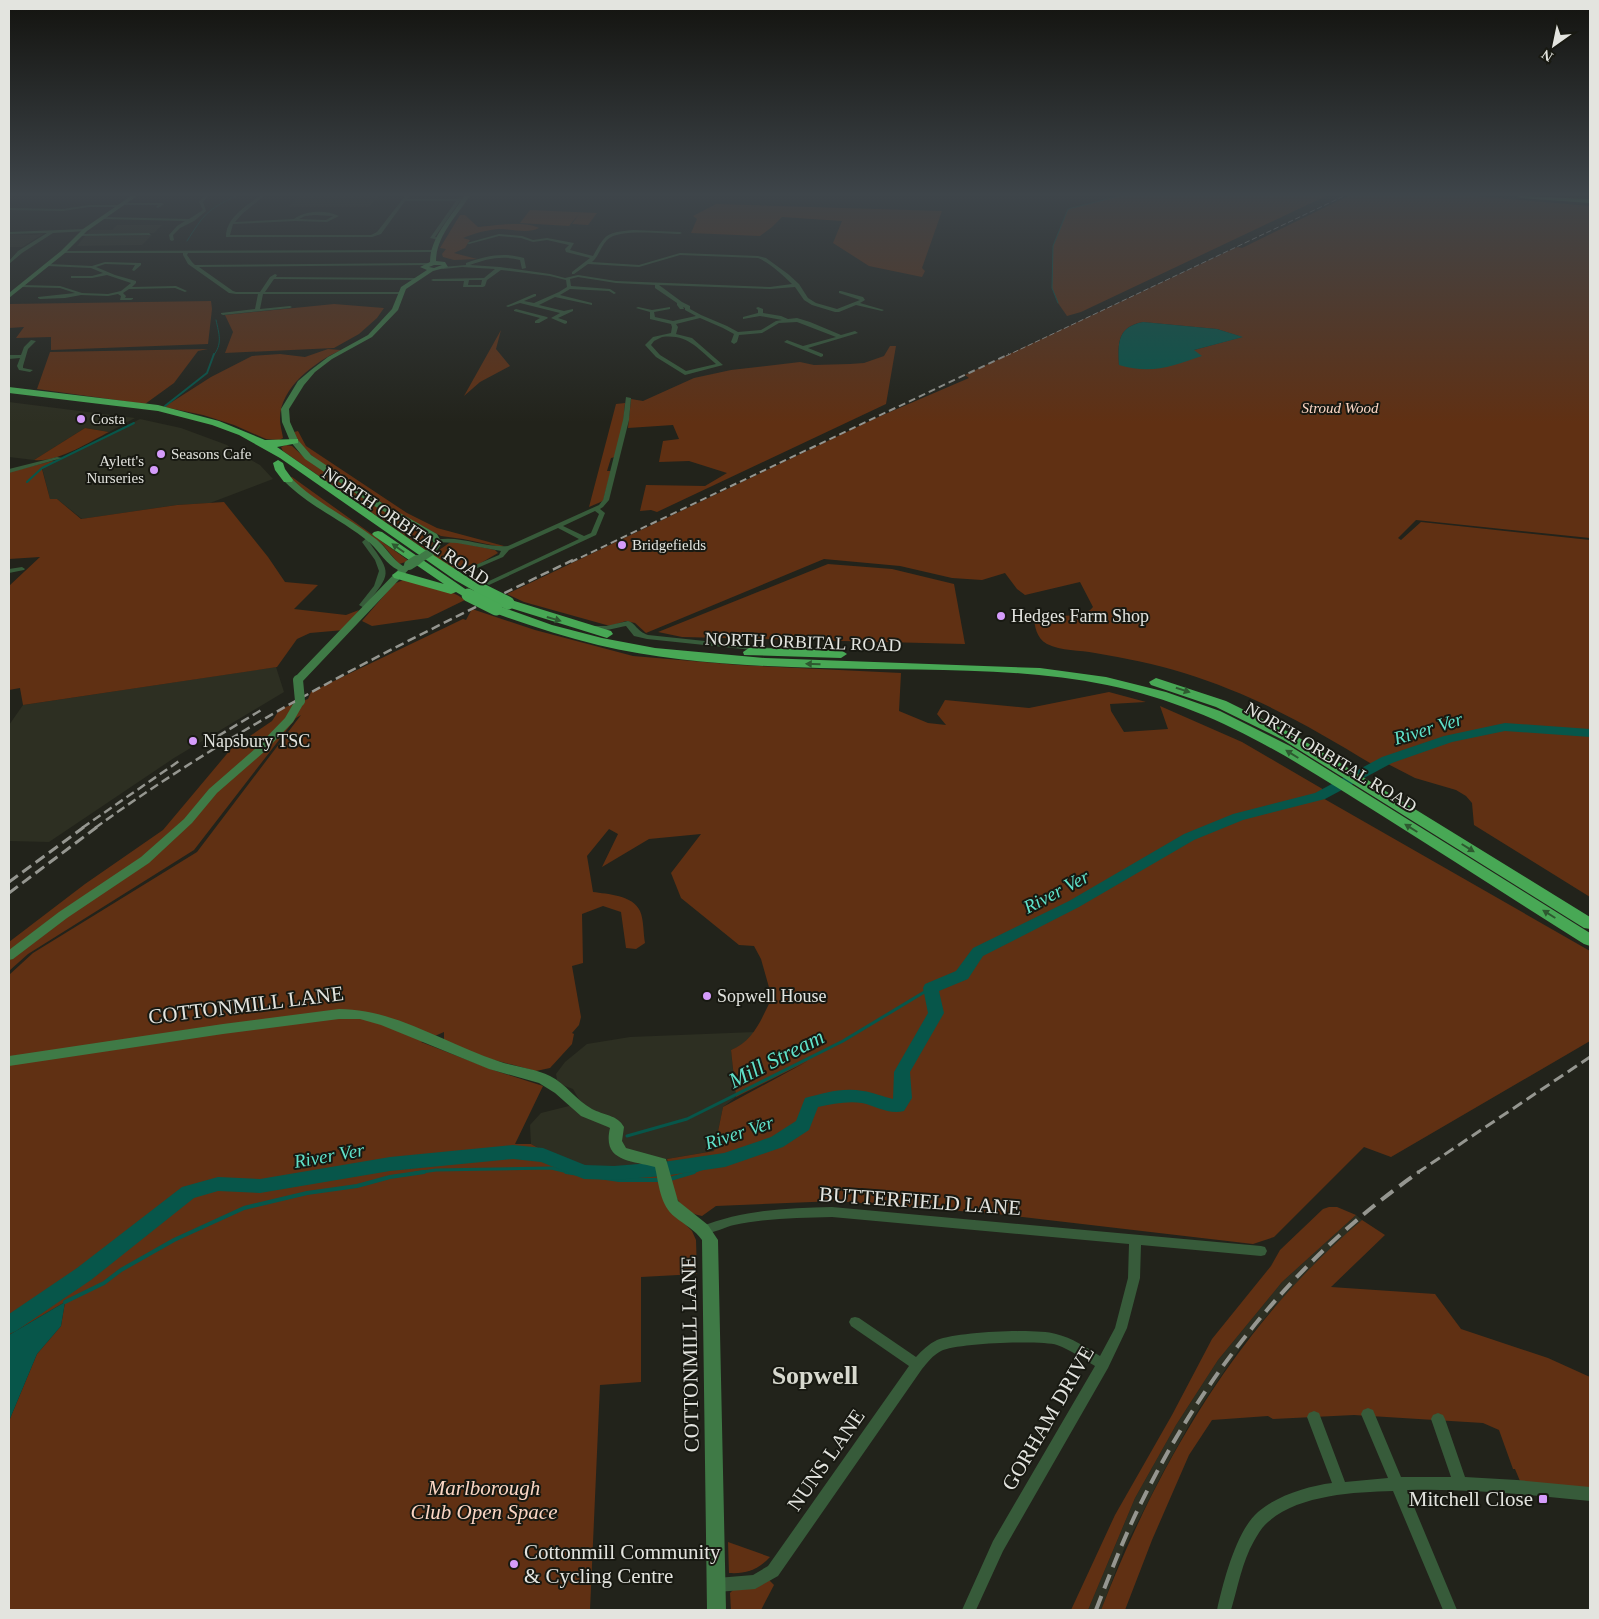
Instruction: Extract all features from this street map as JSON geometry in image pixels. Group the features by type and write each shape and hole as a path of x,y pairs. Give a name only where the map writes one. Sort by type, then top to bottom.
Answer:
{"highway":[{"name":"NORTH ORBITAL ROAD","path":"9,390 179,413 229,428 284,450 440,564 485,586 502,606 523,620 592,640 660,653 700,658 750,662 1018,670 1106,681 1148,691 1212,712 1340,776"},
{"name":"NORTH ORBITAL ROAD","path":"9,396 140,412 182,421 284,450 402,551 468,595 586,628 623,637 685,647 757,652 778,651 1020,661 1121,673 1183,690 1221,704 1288,737 1340,776 1590,940"},
{"path":"284,450 280,470 288,480"},
{"path":"403,570 468,595"},
{"name":"NORTH ORBITAL ROAD","path":"1360,789 1590,924"}],"street":[{"path":"9,296 40,272"},
{"path":"40,298 65,298 80,294 119,293 129,288 134,282 102,272"},
{"path":"203,272 231,292 402,293"},
{"path":"257,310 261,293 277,272"},
{"path":"9,956 56,920 146,860 188,821 213,791 272,738 289,720 300,701 298,680 403,570 438,546 438,541 434,536 378,505 313,461 284,450 285,409 298,388 325,361 363,341 375,332 395,310 403,288 415,279 421,272"},
{"path":"433,280 467,279 465,286 483,286 485,279 495,272"},
{"path":"531,272 657,284 770,288 797,286"},
{"path":"543,272 561,275 568,279"},
{"path":"568,279 579,272"},
{"path":"782,272 797,286 806,299 819,306 837,311 863,299 840,292"},
{"path":"72,277 92,277 107,274"},
{"path":"272,278 415,279"},
{"path":"568,279 569,287"},
{"path":"657,284 656,286 680,303 679,305 699,317 737,334 762,331 778,322 786,320 808,322 841,337"},
{"path":"22,286 64,288 80,294"},
{"path":"129,288 176,287 184,291"},
{"path":"534,305 556,296 569,287 610,290 614,293"},
{"path":"119,293 124,296 122,299 131,299"},
{"path":"508,306 534,295"},
{"path":"556,296 590,304"},
{"path":"519,301 565,313"},
{"path":"855,303 882,310"},
{"path":"223,314 290,306"},
{"path":"532,314 546,308"},
{"path":"638,308 652,311 668,308"},
{"path":"758,308 761,310 760,314"},
{"path":"516,310 545,318 537,322"},
{"path":"565,322 554,318 571,310"},
{"path":"652,311 652,318 673,323 699,317"},
{"path":"745,318 760,314 780,317 786,320"},
{"path":"673,323 675,326 673,335"},
{"path":"802,348 855,333"},
{"path":"734,342 737,334"},
{"path":"673,335 690,339 720,365 685,373 658,356 648,345 650,340 656,337 673,335"},
{"path":"30,370 21,368 26,348 33,341"},
{"path":"787,342 821,355"},
{"path":"9,357 23,356"},
{"path":"468,570 501,556 506,549 596,509 606,500 624,432 628,398"},
{"path":"9,470 59,458"},
{"path":"288,480 307,498 369,538 394,565 403,570"},
{"path":"485,586 594,534 602,513 596,509"},
{"path":"558,526 585,539"},
{"path":"368,608 362,605 382,577 383,571 382,565 365,542 369,538"},
{"path":"438,541 458,540 506,549"},
{"path":"9,572 22,569"},
{"name":"COTTONMILL LANE","path":"9,1060 339,1014 360,1014 385,1021 494,1064 544,1078 560,1089 586,1112 614,1123 617,1127 616,1149 625,1154 658,1161 663,1171 668,1196 673,1205 704,1230 710,1240 717,1610"},
{"name":"BUTTERFIELD LANE","path":"704,1230 717,1224 779,1213 832,1212 1135,1238 1261,1251"},
{"name":"GORHAM DRIVE","path":"969,1610 998,1546 1103,1364 1121,1328 1134,1278 1135,1238"},
{"path":"855,1322 917,1365"},
{"name":"NUNS LANE","path":"717,1585 755,1582 772,1570 917,1365 929,1352 952,1342 1039,1336 1068,1344 1103,1364"},
{"path":"1368,1414 1450,1610"},
{"path":"1314,1417 1340,1489"},
{"path":"1438,1419 1460,1484"},
{"path":"1224,1610 1246,1542 1263,1517 1273,1509 1288,1502 1340,1489 1396,1484 1460,1484 1540,1488 1590,1494"}],"shaded area":[{"path":"9,402 135,418 109,432 85,428 34,460 9,457"},
{"name":"Aylett's Nurseries","path":"140,419 181,428 227,445 260,465 273,479 210,503 177,505 82,519 57,499 50,499 42,468"},
{"path":"276,667 284,692 174,758 49,842 9,841 9,725 23,705"},
{"path":"755,1032 742,1046 731,1050 736,1097 723,1107 714,1151 667,1159 651,1168 616,1171 585,1169 560,1160 531,1144 530,1125 541,1113 581,1103 573,1089 562,1085 557,1080 556,1074 565,1062 587,1044 630,1037"},
{"path":"1356,1215 1362,1220 1274,1307 1240,1348 1214,1386 1193,1418 1162,1474 1124,1549 1101,1610 1088,1610 1135,1498 1176,1425 1218,1360 1282,1282"}],"green space":[{"path":"896,272 925,272 922,277"},
{"path":"1052,272 1166,272 1081,312 1067,316 1058,303 1052,288"},
{"name":"Stroud Wood","path":"1185,272 1590,272 1590,538 1416,520 1398,538 1401,540 1421,522 1590,540 1590,897 1474,825 1472,803 1466,796 1456,790 1415,778 1384,762 1375,766 1283,714 1235,691 1210,682 1151,664 1064,649 1047,644 1038,635 1033,615 1065,616 1082,614 1088,611 1093,607 1080,582 1025,595 1017,589 1005,573 982,580 952,578 900,566 824,559 646,633 635,623 626,621 610,626 524,602 507,594 876,418 969,378 965,375","holes":["1143,322 1217,329 1242,337 1194,350 1119,365 1119,343 1121,337 1134,324"]},
{"path":"211,301 212,309 208,344 51,350 51,337 16,338 24,327 9,328 9,304"},
{"path":"334,304 384,308 377,318 359,334 334,348 225,353 233,332 225,315"},
{"path":"501,330 496,349 510,366 480,382 464,396"},
{"path":"890,346 896,346 886,404 657,512 651,510 640,511 646,485 705,486 727,473 689,461 659,462 663,441 679,439 673,425 628,428 631,399 643,401 694,378 731,370 800,362 814,365 864,363 884,356"},
{"path":"208,349 198,351 174,383 145,404 37,389 50,352"},
{"path":"328,349 341,350 320,361 310,369 292,386 286,396 280,419 283,438 279,440 266,439 234,425 203,415 164,407 211,377 252,356 280,354 305,357"},
{"path":"625,403 623,425 615,457 611,458 607,471 611,471 603,501 589,507 616,404"},
{"path":"85,428 109,432 63,455 43,460 34,460"},
{"path":"298,431 306,446 407,513 437,528 504,546 441,536 403,516 326,467 305,450 294,432"},
{"path":"286,445 292,446 305,458 397,519 427,536 433,543 432,546 426,550 283,451 281,447"},
{"path":"52,461 55,462 42,469 50,499 57,499 81,519 177,505 224,502 268,557 285,582 318,585 294,609 346,615 359,610 344,630 310,633 297,639 277,667 23,705 20,688 9,690 9,586 40,557 9,559 9,472"},
{"path":"292,477 409,561 399,564 383,545 317,503 288,478"},
{"path":"452,541 495,550 498,553 479,564 451,568 432,555"},
{"path":"828,564 892,569 954,584 965,644 682,637 658,632"},
{"path":"403,580 443,589 465,600 428,618 372,626 362,621 394,584"},
{"name":"Marlborough Club Open Space","path":"472,609 535,630 633,656 739,665 901,673 899,711 928,723 946,725 937,714 945,700 1029,708 1109,692 1146,702 1110,704 1111,711 1124,732 1168,729 1160,706 1242,742 1326,791 1321,797 1590,951 1590,1041 1391,1157 1364,1147 1274,1237 1253,1244 997,1214 837,1201 716,1206 702,1216 692,1213 679,1202 673,1187 667,1159 714,1151 723,1107 808,1061 736,1097 731,1050 746,1041 751,1035 772,998 761,959 754,946 739,945 681,898 671,873 701,834 649,839 602,867 618,834 609,829 587,856 593,892 626,898 637,906 642,918 645,943 636,949 626,948 621,912 603,906 582,914 583,963 572,966 581,1017 579,1025 572,1033 574,1034 572,1044 550,1068 536,1071 483,1057 444,1041 444,1032 421,1042 496,1071 543,1086 515,1144 531,1144 560,1160 585,1169 616,1171 651,1168 656,1171 674,1213 692,1231 696,1240 697,1274 641,1277 641,1382 600,1385 590,1610 9,1610 9,1421 37,1354 61,1326 65,1302 9,1335 9,975 33,953 197,852 301,715 296,718 194,850 28,954 9,971 9,942 85,884 163,830 231,749 272,721 280,709 308,699 311,692 463,619 466,620"},
{"path":"1337,1207 1356,1215 1282,1282 1218,1360 1176,1425 1135,1498 1088,1610 1071,1610 1115,1515 1172,1415 1212,1339 1271,1266 1280,1250 1323,1209"},
{"path":"1362,1220 1385,1235 1331,1287 1435,1294 1461,1329 1548,1358 1590,1377 1590,1489 1520,1481 1515,1469 1513,1469 1499,1430 1483,1423 1354,1415 1273,1419 1268,1416 1212,1420 1189,1455 1152,1540 1125,1610 1101,1610 1149,1502 1176,1449 1207,1399 1240,1350 1277,1304 1318,1261"},
{"path":"728,1542 770,1557 761,1565 751,1570 741,1573 729,1573"},
{"path":"768,1579 774,1585 761,1610 731,1610 730,1593 734,1589"}],"water":[{"path":"1143,322 1217,329 1243,337 1194,350 1202,356 1171,366 1142,369 1119,365 1119,343 1121,337 1128,328"},
{"path":"65,1302 61,1326 37,1354 9,1421 9,1335"}],"waterway":[{"path":"1052,272 1052,288 1058,303"},
{"path":"214,355 219,343 216,320"},
{"path":"165,406 207,373 214,355"},
{"path":"27,482 42,468 134,423"},
{"name":"River Ver","path":"9,1325 84,1274 188,1192 218,1184 260,1186 390,1164 513,1152 543,1155 584,1172 614,1173 663,1169 725,1160 777,1142 803,1125 811,1103 818,1101 841,1096 857,1096 887,1105 898,1106 903,1098 902,1072 936,1013 931,988 962,975 978,952 1074,904 1189,837 1238,817 1320,796 1387,760 1449,739 1505,727 1590,733"},
{"name":"Mill Stream","path":"627,1136 687,1119 843,1041 931,988"},
{"name":"River Ver","path":"690,1173 725,1160"},
{"path":"415,1173 436,1170 551,1168 571,1173"},
{"path":"65,1302 104,1283 121,1270 174,1240 244,1208 307,1193 357,1186 390,1177 424,1172"},
{"path":"566,1172 571,1173"},
{"path":"670,1179 694,1172"},
{"path":"571,1173 619,1180 660,1180"}],"railway":[{"path":"1006,356 1184,272"},
{"path":"571,562 1009,354"},
{"path":"95,828 209,752 328,683 450,620 573,560"},
{"path":"218,736 263,709"},
{"path":"82,828 182,759"},
{"path":"9,882 84,827"},
{"path":"9,893 97,827"},
{"path":"1417,1173 1590,1057"},
{"path":"1096,1610 1125,1537 1145,1495 1170,1448 1198,1402 1229,1358 1297,1276 1335,1239 1376,1204 1419,1172"}],"place":[{"name":"Costa","path":"81,419"},
{"name":"Seasons Cafe","path":"161,454"},
{"name":"Aylett's Nurseries","path":"154,470"},
{"name":"Bridgefields","path":"622,545"},
{"name":"Hedges Farm Shop","path":"1001,616"},
{"name":"Napsbury TSC","path":"193,741"},
{"name":"Sopwell House","path":"707,996"},
{"name":"Mitchell Close","path":"1543,1499"},
{"name":"Cottonmill Community & Cycling Centre","path":"514,1564"}],"district":[{"name":"Sopwell","path":"815,1375"}]}
